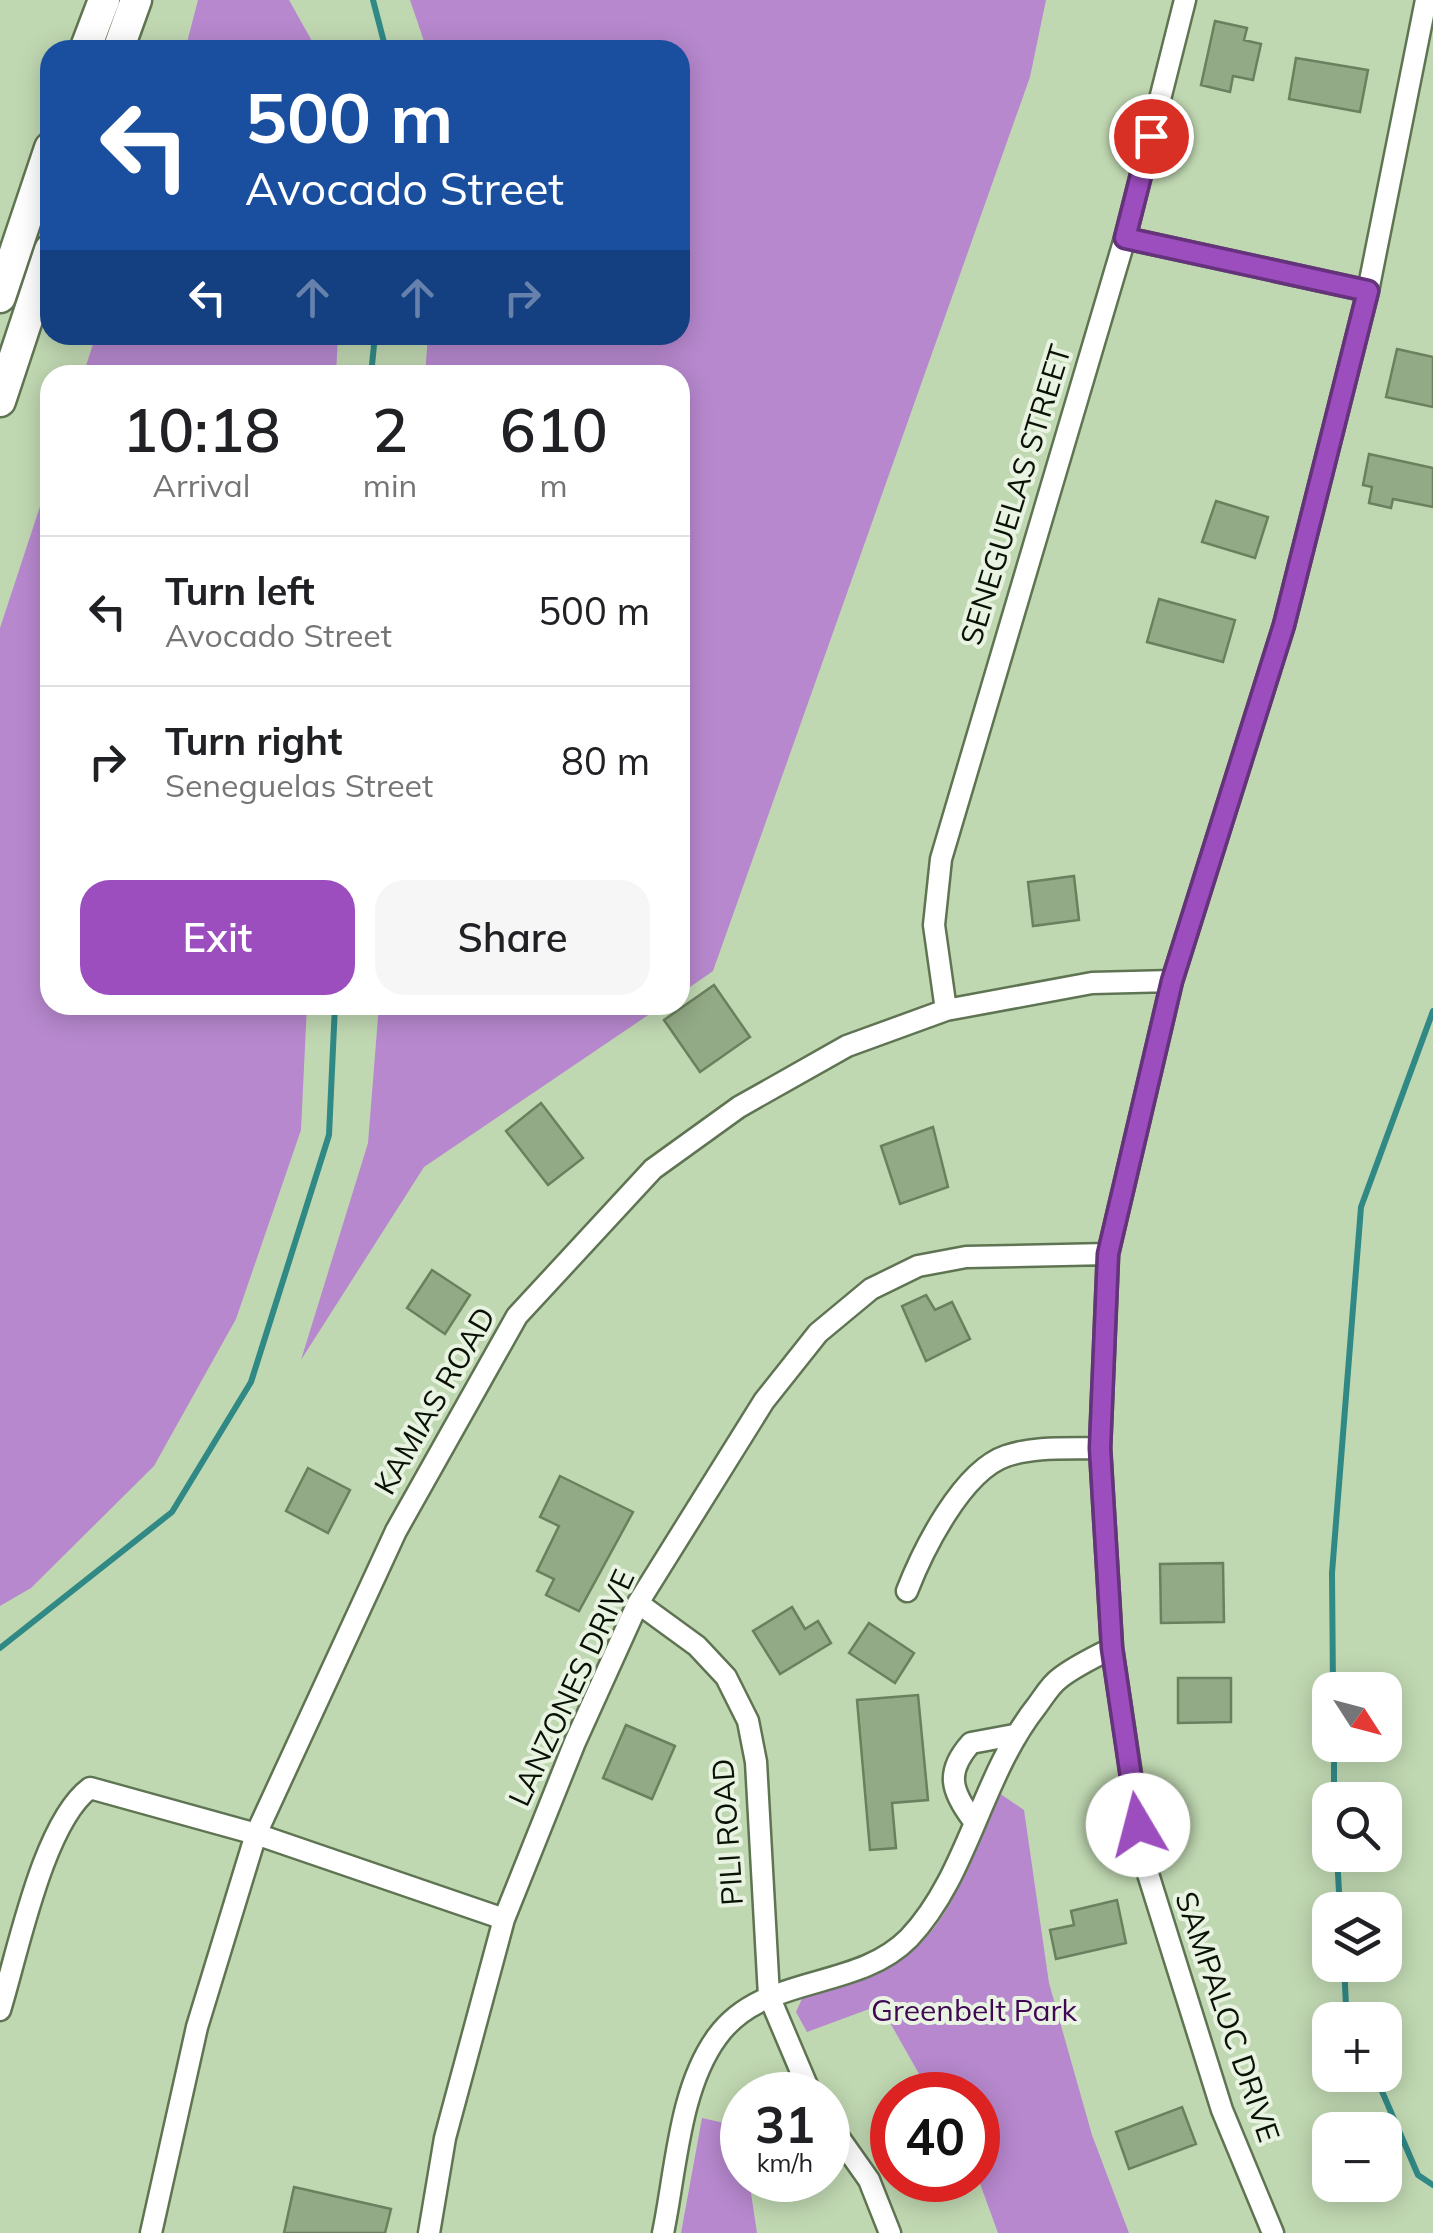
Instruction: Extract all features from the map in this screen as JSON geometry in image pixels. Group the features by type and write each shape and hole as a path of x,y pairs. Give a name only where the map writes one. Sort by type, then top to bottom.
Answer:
{"highway":[{"path":"90,40 104,0"},
{"path":"122,40 136,0"},
{"path":"0,297 40,178"},
{"path":"0,401 40,280"}],"street":[{"name":"SENEGUELAS STREET","path":"946,1010 934,925 941,858 1125,238 1185,0"},
{"name":"SAMPALOC DRIVE","path":"1273,2233 1216,2094 1144,1861 1112,1648 1100,1448 1108,1254 1172,981 1284,625 1368,291 1426,0"},
{"path":"1125,238 1368,291"},
{"name":"KAMIAS ROAD","path":"151,2233 197,2026 256,1834 396,1531 517,1316 653,1169 739,1108 847,1046 946,1010 1092,983 1172,981"},
{"name":"LANZONES DRIVE","path":"429,2233 445,2138 504,1919 575,1742 638,1603 764,1401 818,1333 871,1289 918,1266 966,1257 1108,1254"},
{"path":"907,1591 926,1543 974,1479 1004,1456 1100,1448"},
{"name":"PILI ROAD","path":"638,1603 697,1646 716,1666 748,1722 756,1762 769,1996 801,2072"},
{"path":"663,2233 698,2074 716,2038 738,2013 769,1996 855,1970 906,1942 935,1906 1014,1735 1058,1679 1112,1648"},
{"path":"973,1820 955,1798 952,1785 956,1763 971,1743 1014,1735"},
{"path":"0,2010 5,1978 52,1840 74,1800 90,1788 155,1802 504,1919"},
{"path":"850,2153 869,2180 890,2233"}],"green space":[{"path":"198,0 289,0 311,40 188,40"},
{"path":"410,0 1046,0 1030,77 713,971 690,987 690,365 426,365 427,345 690,345 690,40 424,40"},
{"path":"93,345 338,345 336,365 86,365"},
{"path":"40,506 40,1015 307,1015 301,1130 236,1319 154,1466 31,1588 0,1606 0,628"},
{"path":"378,1015 648,1015 424,1167 301,1360 368,1143"},
{"name":"Greenbelt Park","path":"999,1793 1024,1810 1049,1983 1092,2135 1129,2233 998,2233 987,2202 1000,2202 1000,2072 918,2072 880,2005 807,2032 796,2012 805,1992 888,1966 915,1948 952,1900"},
{"path":"702,2118 720,2122 720,2202 752,2202 757,2233 681,2233"}],"building":[{"path":"1215,21 1247,28 1244,40 1261,44 1253,80 1233,76 1230,92 1201,85"},
{"path":"1296,58 1368,70 1360,112 1289,99"},
{"path":"1397,349 1433,357 1433,407 1386,397"},
{"path":"1369,454 1433,468 1433,507 1393,499 1391,508 1369,503 1372,487 1363,485"},
{"path":"1216,501 1268,517 1255,558 1202,542"},
{"path":"1159,599 1235,620 1223,662 1147,642"},
{"path":"1074,876 1079,920 1033,926 1028,882"},
{"path":"714,985 750,1037 700,1072 664,1020 671,1015 690,1015 690,1002"},
{"path":"541,1103 583,1158 548,1185 506,1131"},
{"path":"933,1127 948,1187 900,1204 881,1146"},
{"path":"432,1270 470,1295 445,1334 407,1308"},
{"path":"926,1295 935,1310 952,1302 970,1339 926,1361 902,1306"},
{"path":"308,1468 350,1490 328,1533 286,1511"},
{"path":"560,1476 633,1512 579,1611 546,1595 554,1579 537,1571 559,1526 540,1517"},
{"path":"1223,1563 1224,1622 1161,1623 1160,1564"},
{"path":"792,1607 805,1629 818,1621 831,1643 780,1674 753,1631"},
{"path":"869,1623 914,1653 895,1683 849,1653"},
{"path":"1178,1678 1231,1678 1231,1722 1178,1723"},
{"path":"918,1695 928,1800 892,1803 896,1848 870,1850 857,1700"},
{"path":"626,1725 675,1746 652,1799 603,1778"},
{"path":"1117,1900 1126,1943 1056,1959 1050,1930 1074,1925 1071,1911"},
{"path":"1182,2107 1196,2144 1129,2169 1116,2132"},
{"path":"294,2187 391,2209 385,2233 284,2233"}],"waterway":[{"path":"373,0 383,40"},
{"path":"372,365 374,345"},
{"path":"1333,1672 1332,1573 1361,1207 1433,1011"},
{"path":"0,1648 172,1512 251,1382 329,1135 335,1015"},
{"path":"1334,1762 1334,1782"},
{"path":"1338,1872 1339,1892"},
{"path":"1345,1982 1346,2002"},
{"path":"1382,2092 1418,2175 1433,2185"}],"route":[{"path":"1138,1825 1112,1648 1100,1448 1108,1254 1172,981 1284,625 1368,291 1125,238 1151,136"}]}
